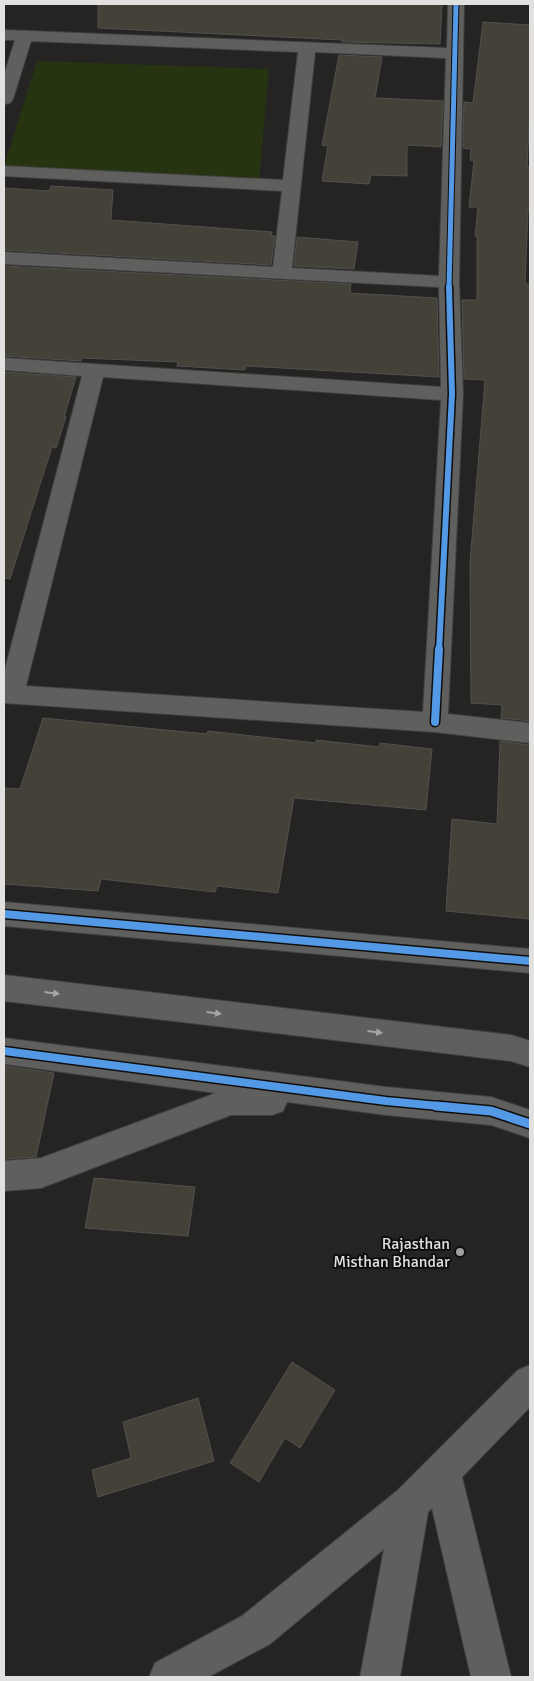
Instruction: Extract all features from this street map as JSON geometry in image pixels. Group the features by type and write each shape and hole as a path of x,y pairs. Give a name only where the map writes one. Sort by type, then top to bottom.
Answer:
{"street":[{"path":"435,722 452,394 449,282 456,4"},
{"path":"4,35 454,53"},
{"path":"4,99 26,36"},
{"path":"282,273 290,186 307,47"},
{"path":"4,172 290,186"},
{"path":"4,258 449,282"},
{"path":"4,364 452,394"},
{"path":"94,370 8,694 435,722 530,733"},
{"path":"4,914 530,960"},
{"path":"4,988 511,1048 530,1054"},
{"path":"4,1051 386,1101 491,1111 530,1124"},
{"path":"4,1176 41,1173 231,1101 386,1101"},
{"path":"169,1677 256,1630 411,1503 530,1382"},
{"path":"442,1472 492,1677"},
{"path":"380,1677 411,1503"}],"green space":[{"path":"37,61 269,69 259,182 4,166"}],"building":[{"path":"98,4 442,4 440,44 342,42 342,40 98,28"},
{"path":"483,22 530,25 530,107 527,167 530,167 530,211 528,211 525,284 530,284 530,721 501,718 502,705 471,703 470,563 485,380 464,379 462,300 477,300 477,236 475,236 478,207 469,207 474,161 470,160 471,149 463,148 464,102 473,103"},
{"path":"339,55 382,57 375,98 443,101 441,147 407,145 407,176 371,175 369,184 322,181 328,146 322,145"},
{"path":"51,186 113,190 111,220 272,232 271,236 275,236 271,265 4,250 4,188 49,191"},
{"path":"297,237 358,242 354,269 294,266"},
{"path":"4,266 351,284 350,293 437,298 439,377 246,366 245,370 177,366 178,362 82,358 81,361 4,356"},
{"path":"4,372 76,377 56,448 52,447 10,579 4,578"},
{"path":"43,718 207,734 208,731 316,743 316,740 379,747 380,743 432,749 426,810 294,798 278,893 217,886 215,892 101,879 98,891 4,884 4,788 20,789"},
{"path":"500,741 530,745 530,919 446,911 452,819 497,824"},
{"path":"4,1066 54,1073 36,1157 4,1159"},
{"path":"94,1178 195,1187 188,1236 85,1228"},
{"path":"292,1362 335,1390 300,1448 285,1438 259,1482 230,1463"},
{"path":"198,1398 214,1461 98,1497 92,1470 131,1458 123,1422"}],"cycle path":[{"path":"435,722 452,394 449,282 456,4"},
{"path":"4,914 530,961"},
{"path":"4,1051 386,1101 491,1111 530,1124"}],"place":[{"name":"Rajasthan Misthan Bhandar","path":"460,1252"}]}
